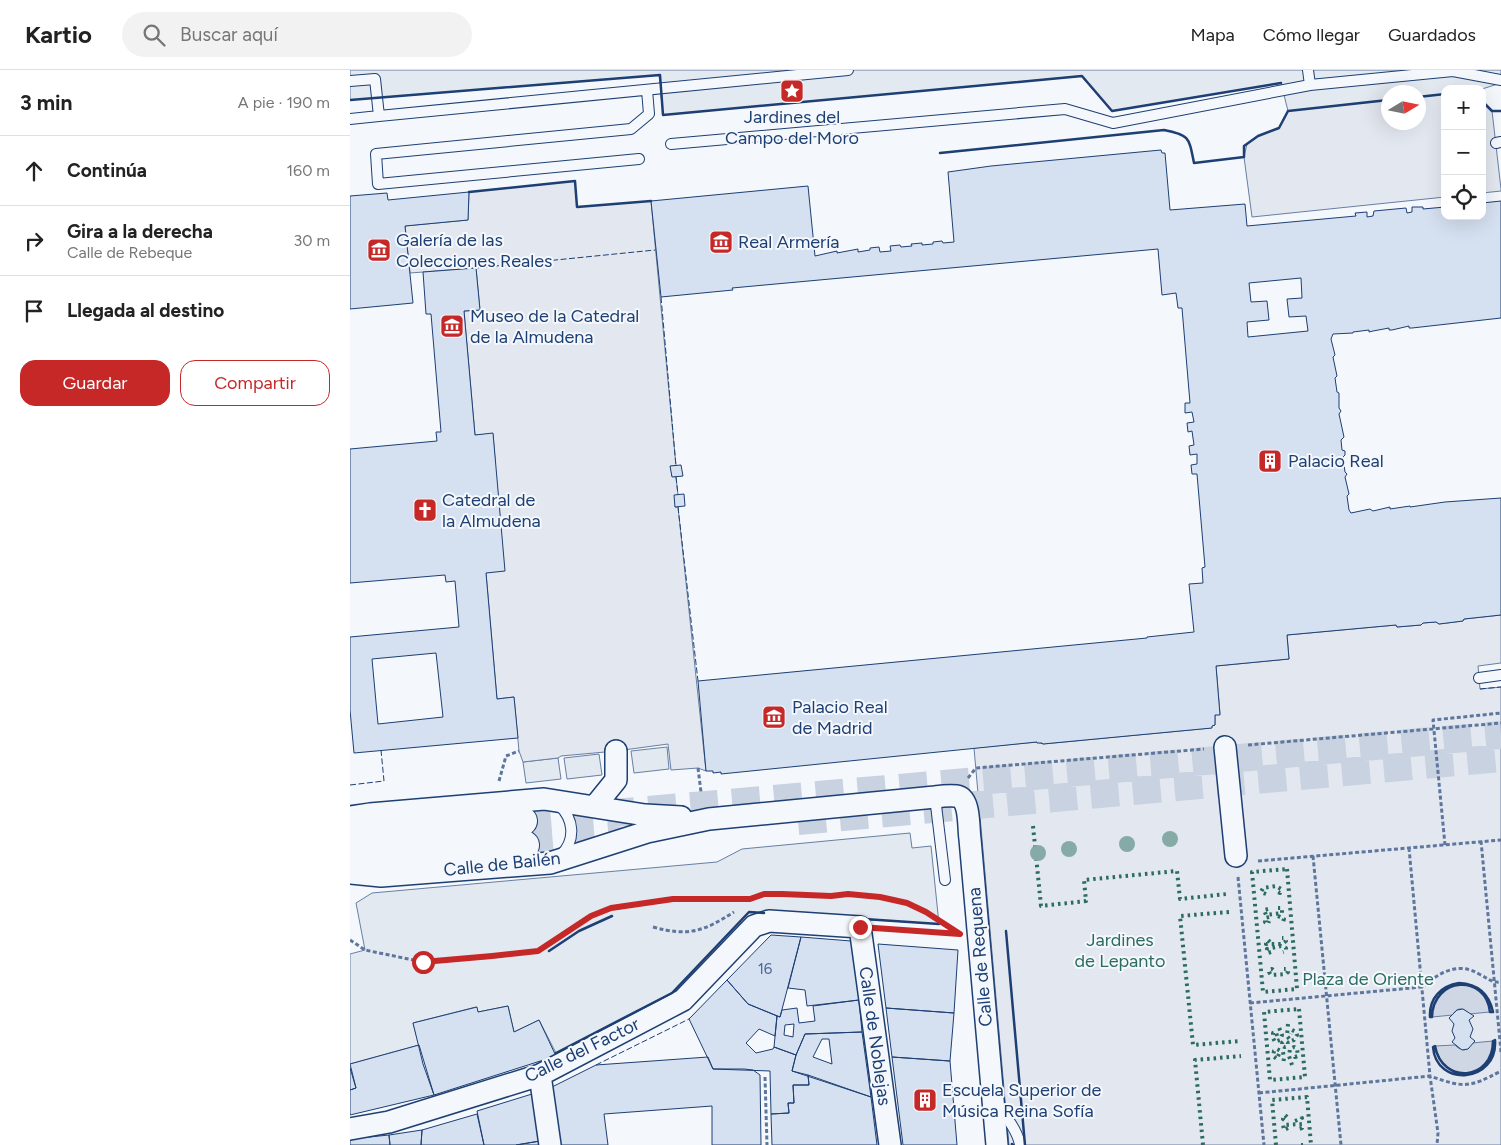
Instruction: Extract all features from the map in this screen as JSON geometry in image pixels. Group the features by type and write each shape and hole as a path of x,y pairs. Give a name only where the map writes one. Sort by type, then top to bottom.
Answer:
{"main road":[{"name":"Calle de Bailén","path":"350,833 524,833 350,858"}],"street":[{"path":"1224,747 1236,859"},
{"path":"595,806 616,780 616,751"},
{"name":"Calle de Requena","path":"935,797 955,796 963,799 965,802 997,1145"},
{"name":"Calle de Bailén","path":"350,873 381,876 550,863 647,832 709,819 935,797"},
{"name":"Calle de Bailén","path":"350,817 544,799 645,815 709,819"},
{"name":"Calle del Factor","path":"350,1129 389,1122 540,1075 683,1000 754,926 768,920 860,927"},
{"name":"Calle de Noblejas","path":"860,927 890,1145"},
{"path":"540,1075 550,1145"}],"lane":[{"path":"350,119 848,70"},
{"path":"1308,70 1310,85"},
{"path":"671,144 1065,109 1113,123 1310,85 1453,70 1501,80"},
{"path":"350,81 375,79 379,116"},
{"path":"639,159 378,184 376,154 631,129 650,114 648,90"},
{"path":"1479,678 1501,675"},
{"path":"935,797 945,880"},
{"path":"544,799 559,805 567,813 571,822 572,833 570,843 566,850 550,863"},
{"path":"993,1101 1007,1117 1020,1145"}],"path":[{"path":"1445,845 1433,720 1501,713"},
{"path":"497,786 506,756 519,751"},
{"path":"698,768 701,792"},
{"path":"1264,1145 1236,859 1313,856 1501,840"},
{"path":"1481,842 1501,1052"},
{"path":"1409,848 1430,1076 1438,1133 1436,1145"},
{"path":"1313,856 1341,1145"},
{"path":"745,903 764,894 831,896 848,894 880,897 907,903 926,912 960,934 860,927"},
{"path":"350,940 365,950 423,962 492,956 538,951 591,916 611,908 673,899 750,899"},
{"path":"654,927 680,932 692,931 718,922 740,907"},
{"path":"1250,1004 1422,987 1438,974 1456,967 1475,971 1494,983 1501,982"},
{"path":"1259,1093 1430,1076 1453,1084 1468,1085 1501,1071"},
{"path":"765,1076 767,1145"}],"shaded area":[{"name":"Jardines del Campo del Moro","path":"350,70 1501,70 1501,83 1486,88 1486,85 1441,85 1441,94 1426,96 1426,85 1381,85 1381,101 1288,111 1281,83 1112,111 1081,76 663,115 659,75 350,100"},
{"path":"1441,94 1441,197 1252,217 1244,157 1247,144 1258,136 1279,128 1288,111 1381,101 1381,130 1426,130 1426,96"},
{"path":"1486,105 1492,111 1501,191 1486,193"},
{"path":"575,181 577,207 651,201 676,466 671,466 672,476 676,477 678,495 675,507 678,507 706,771 698,768 671,770 668,744 523,762 519,751 514,697 497,699 486,573 495,459 493,434 475,435 464,311 480,310 476,268 410,273 405,226 468,220 469,192"},
{"name":"Plaza de Oriente","path":"1501,615 1501,663 1478,666 1480,689 1501,687 1501,1145 1009,1145 974,748 1037,742 1043,744 1211,728 1215,725 1215,715 1220,714 1216,666 1289,659 1287,635 1396,625 1397,627 1421,625 1423,623 1436,622 1439,624"},
{"path":"667,747 669,769 634,773 631,751"},
{"path":"599,754 602,775 567,779 564,758"},
{"path":"558,758 561,779 526,783 523,762"},
{"path":"910,833 912,848 931,846 939,924 749,912 672,993 556,1053 539,1020 514,1032 508,1006 478,1012 476,1007 413,1023 419,1045 350,1064 350,954 365,950 356,903 372,893 717,862 742,849"},
{"path":"1462,985 1473,987 1481,993 1487,1001 1490,1012 1469,1014 1465,1010 1460,1009 1456,1010 1453,1015 1432,1017 1434,1004 1440,994 1449,987"},
{"path":"1493,1041 1491,1054 1485,1064 1477,1070 1467,1073 1457,1072 1448,1067 1440,1059 1435,1046 1455,1045 1464,1050 1469,1048 1472,1043"}],"building":[{"name":"Palacio Real","path":"1161,150 1162,153 1165,153 1170,210 1245,204 1247,226 1356,216 1355,213 1367,212 1367,217 1373,216 1374,211 1406,208 1407,213 1412,212 1412,207 1423,207 1423,209 1441,207 1441,220 1486,220 1486,203 1501,201 1501,318 1412,328 1409,328 1409,326 1392,330 1389,330 1389,328 1369,332 1369,330 1333,334 1331,339 1335,355 1333,357 1337,376 1335,378 1341,411 1339,414 1344,437 1341,440 1342,450 1345,451 1343,457 1347,474 1345,477 1349,494 1347,496 1349,510 1351,513 1390,507 1390,509 1445,502 1501,498 1501,615 1439,624 1436,622 1423,623 1421,625 1397,627 1396,625 1287,635 1289,659 1216,666 1220,715 1215,715 1215,725 1212,728 1043,744 1037,742 721,774 721,772 713,773 713,771 706,771 698,681 1194,632 1189,584 1203,583 1202,568 1205,567 1197,474 1192,474 1191,465 1197,464 1197,454 1190,455 1189,446 1194,445 1192,431 1188,432 1187,423 1194,422 1192,412 1185,413 1185,403 1190,403 1182,308 1178,308 1176,293 1162,295 1158,249 732,288 733,290 661,297 651,201 808,186 815,256 858,249 858,252 879,247 880,252 891,251 890,246 912,246 911,244 922,243 922,245 933,244 933,242 942,241 943,243 954,242 948,172 991,166","holes":["1301,278 1302,298 1287,299 1289,317 1306,316 1308,331 1248,337 1247,322 1269,320 1267,301 1251,302 1249,283"]},
{"name":"Galería de las Colecciones Reales","path":"469,192 468,220 405,226 413,303 350,309 350,196 387,193 388,200"},
{"name":"Catedral de la Almudena","path":"476,268 480,310 464,311 475,435 493,433 505,571 486,573 497,699 514,697 518,738 354,753 350,710 350,637 459,627 455,581 446,582 445,575 350,583 350,449 437,441 436,432 441,432 431,314 426,314 423,272","holes":["436,653 443,717 378,724 372,659"]},
{"path":"681,465 683,476 672,477 670,466"},
{"path":"684,494 685,506 675,507 674,495"},
{"path":"771,935 801,937 780,1017 748,1004 727,980"},
{"path":"801,937 851,941 859,1000 807,1006 805,990 788,988"},
{"path":"878,944 958,950 954,1013 886,1008"},
{"path":"727,980 748,1004 777,1016 775,1036 759,1029 746,1043 756,1053 773,1049 774,1047 796,1055 792,1071 808,1075 809,1085 793,1085 794,1103 788,1103 789,1113 771,1114 770,1071 713,1069 689,1019"},
{"path":"859,1000 862,1032 805,1034 796,1055 774,1047 777,1016 780,1017 782,1010 797,1008 799,1023 815,1021 813,1006","holes":["794,1024 793,1037 784,1035 785,1025"]},
{"path":"508,1006 514,1032 539,1020 556,1056 434,1095 423,1064 413,1023 477,1007 478,1012"},
{"path":"886,1008 954,1013 950,1061 892,1057"},
{"path":"1463,1009 1474,1016 1469,1020 1473,1029 1470,1037 1475,1041 1468,1049 1462,1050 1452,1042 1455,1038 1452,1031 1454,1024 1449,1018 1457,1010"},
{"path":"862,1032 871,1097 792,1071 796,1055 805,1034","holes":["822,1039 829,1039 832,1064 813,1057"]},
{"path":"419,1045 434,1095 350,1115 350,1090 356,1088 350,1064"},
{"path":"708,1057 713,1069 753,1070 760,1075 761,1145 712,1145 712,1106 604,1114 608,1145 559,1145 550,1088 596,1065"},
{"name":"Escuela Superior de Música Reina Sofía","path":"892,1057 950,1061 957,1145 903,1145"},
{"path":"350,1068 356,1088 350,1090"},
{"path":"808,1075 871,1097 877,1145 772,1145 771,1114 789,1113 788,1103 794,1103 793,1085 809,1085"},
{"path":"532,1094 540,1141 516,1145 484,1145 477,1111"},
{"path":"477,1114 484,1145 421,1145 422,1130"},
{"path":"422,1130 421,1145 390,1145 389,1135"},
{"path":"389,1135 390,1145 350,1145 350,1139"},
{"path":"540,1141 540,1145 516,1145"}],"tunnel":[{"path":"523,821 1501,735"},
{"path":"798,821 1501,758"},
{"path":"525,845 626,836"}],"hedge":[{"path":"1033,826 1041,906 1086,901 1084,880 1177,871 1180,899 1227,894"},
{"path":"1287,869 1297,989 1263,992 1252,872 1287,869"},
{"path":"1266,894 1261,892 1263,888 1276,886 1281,889 1280,893 1276,891"},
{"path":"1268,909 1264,910 1266,915 1282,913 1282,908 1278,908"},
{"path":"1229,912 1180,916 1193,1045 1240,1041"},
{"path":"1278,916 1284,919 1283,922 1280,922"},
{"path":"1269,917 1265,918 1265,922 1268,924 1269,921"},
{"path":"1270,942 1268,940 1266,944 1282,944 1286,941 1282,938"},
{"path":"1271,952 1268,953 1267,949 1281,946 1286,948 1286,951 1283,952"},
{"path":"1273,970 1269,970 1271,975 1286,974 1288,972 1287,969 1284,969"},
{"path":"1299,1009 1305,1077 1270,1080 1264,1012 1299,1009"},
{"path":"1288,1024 1287,1036 1291,1041 1297,1035 1292,1030 1291,1034"},
{"path":"1277,1036 1276,1032 1273,1033 1275,1042 1280,1040 1282,1035 1278,1025"},
{"path":"1285,1041 1288,1044 1285,1047 1282,1044 1285,1041"},
{"path":"1292,1065 1289,1056 1290,1049 1294,1047 1297,1049 1298,1056 1295,1057 1294,1053"},
{"path":"1279,1054 1277,1059 1273,1056 1274,1051 1277,1049 1283,1052 1283,1065"},
{"path":"1203,1145 1195,1060 1241,1056"},
{"path":"1276,1145 1272,1100 1307,1097 1311,1145"},
{"path":"1287,1117 1285,1115 1283,1119 1288,1122"},
{"path":"1295,1121 1302,1118 1300,1115"},
{"path":"1288,1128 1284,1130 1283,1125 1302,1124 1302,1128 1298,1128"}],"fence":[{"path":"476,268 655,250"},
{"path":"661,297 676,466"},
{"path":"676,477 678,495"},
{"path":"678,507 698,681"},
{"path":"1480,689 1501,687"},
{"path":"350,785 384,781 381,750"},
{"path":"596,1065 689,1019"}],"wall":[{"path":"350,100 660,75 663,115 1082,76 1112,111 1281,83"},
{"path":"1426,96 1441,94"},
{"path":"940,153 1164,130 1179,134 1187,139 1194,163 1244,157 1244,146 1258,136 1279,128 1288,111 1381,101"},
{"path":"1486,105 1492,111 1501,111"},
{"path":"469,192 575,181 577,207 651,201"},
{"path":"556,1053 672,993 749,912 764,913"},
{"path":"549,951 579,931 612,916"},
{"path":"864,919 939,924"},
{"path":"1006,931 1025,1145"},
{"path":"1459,983 1471,985 1481,991 1489,1000 1493,1012 1490,1012 1486,999 1479,991 1470,986 1460,985 1450,988 1441,994 1435,1004 1432,1017 1430,1017 1430,1010 1437,994 1447,987 1459,983"},
{"path":"1495,1040 1493,1054 1487,1065 1477,1072 1466,1075 1455,1074 1444,1069 1437,1060 1433,1047 1435,1046 1440,1059 1447,1067 1456,1072 1467,1073 1485,1064 1491,1054 1493,1041 1495,1040"}],"place":[{"name":"Jardines del Campo del Moro","path":"792,91"},
{"name":"Real Armería","path":"721,242"},
{"name":"Galería de las Colecciones Reales","path":"379,250"},
{"name":"Museo de la Catedral de la Almudena","path":"452,326"},
{"name":"Palacio Real","path":"1270,461"},
{"name":"Catedral de la Almudena","path":"425,510"},
{"name":"Palacio Real de Madrid","path":"774,717"},
{"name":"Escuela Superior de Música Reina Sofía","path":"925,1100"}],"route":[{"path":"423,962 538,951 591,916 611,908 673,899 750,899 764,894 831,896 848,894 880,897 907,903 926,912 960,934 860,927"}],"park label":[{"name":"Jardines de Lepanto","path":"1120,950"}]}
